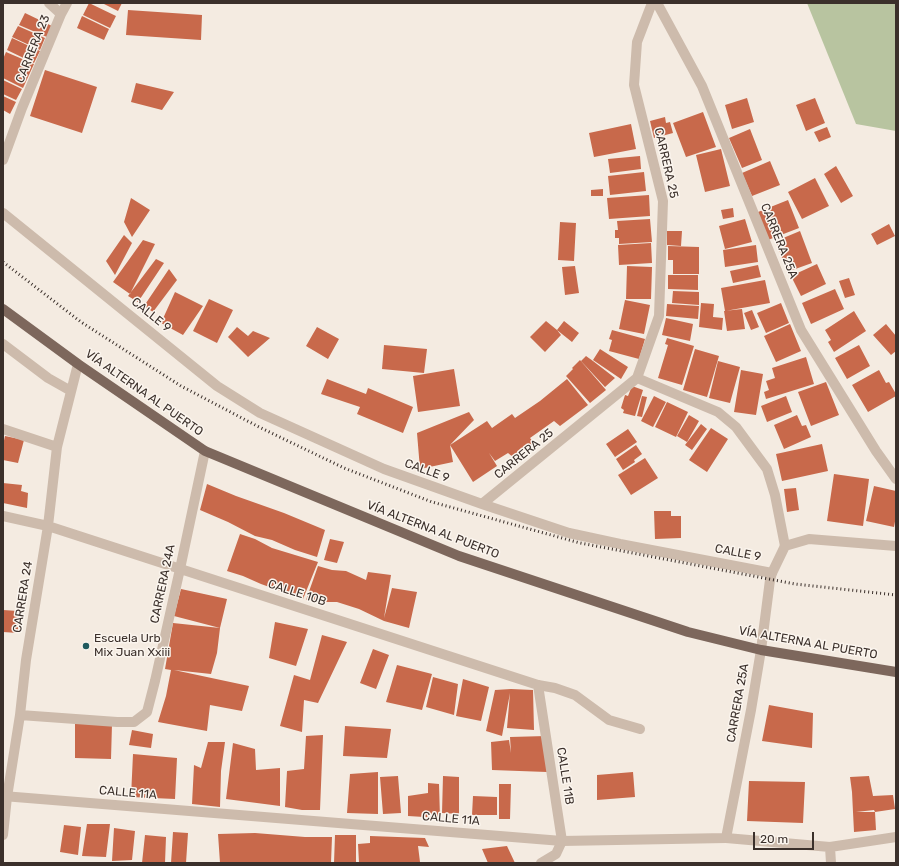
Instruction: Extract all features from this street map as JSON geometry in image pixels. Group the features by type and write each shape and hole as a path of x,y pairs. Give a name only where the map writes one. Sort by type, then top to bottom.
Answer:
{"main road":[{"name":"VÍA ALTERNA AL PUERTO","path":"3,309 78,364 205,451 459,556 688,632 761,650 896,672"}],"street":[{"path":"49,3 61,14"},
{"name":"CARRERA 23","path":"3,160 22,108 67,3"},
{"name":"CARRERA 25","path":"482,504 637,378 659,316 663,201 634,85 637,42 652,3"},
{"name":"CARRERA 25A","path":"657,3 702,86 801,330 876,451 896,479"},
{"name":"CALLE 9","path":"3,213 217,386 260,413 384,469 569,533 620,544 772,572 786,546"},
{"path":"3,344 48,378 71,391"},
{"name":"CARRERA 24","path":"3,835 5,797 20,715 26,660 48,526 57,447 78,364"},
{"path":"637,378 718,412 736,427 767,469 786,546 809,539 896,546"},
{"path":"3,428 57,447"},
{"name":"CARRERA 24A","path":"20,715 134,722 146,712 155,681 205,451"},
{"name":"CALLE 10B","path":"3,516 48,526 538,685 555,688 575,695 609,720 640,728"},
{"name":"CARRERA 25A","path":"726,838 751,710 772,572"},
{"name":"CALLE 11B","path":"538,685 562,841"},
{"name":"CALLE 11A","path":"5,797 562,841 726,838 830,847 896,837"},
{"path":"541,863 556,854 562,841"},
{"path":"830,847 831,863"}],"green space":[{"path":"807,3 896,3 896,131 856,124"}],"building":[{"path":"89,3 116,16 110,28 83,15"},
{"path":"102,3 122,3 118,11"},
{"path":"128,10 202,15 201,40 126,35"},
{"path":"25,13 52,26 47,37 19,25"},
{"path":"82,16 109,29 104,40 77,28"},
{"path":"18,26 45,38 40,50 12,37"},
{"path":"12,38 40,51 34,63 7,50"},
{"path":"6,52 34,64 23,88 3,78 3,59"},
{"path":"45,70 97,87 82,133 30,116"},
{"path":"3,80 22,89 16,100 3,94"},
{"path":"136,83 174,92 162,110 131,102"},
{"path":"3,96 16,102 10,114 3,110"},
{"path":"747,98 754,122 732,129 725,105"},
{"path":"815,98 825,123 806,131 796,105"},
{"path":"703,112 716,147 686,157 673,123"},
{"path":"665,117 666,123 670,122 673,133 654,138 650,121"},
{"path":"631,124 636,149 594,157 589,133"},
{"path":"827,127 831,137 819,142 814,132"},
{"path":"750,129 762,160 742,168 729,138"},
{"path":"721,149 730,186 705,192 696,155"},
{"path":"640,156 641,169 610,173 608,159"},
{"path":"770,161 780,185 752,196 742,173"},
{"path":"836,166 853,196 841,203 824,174"},
{"path":"644,172 646,191 610,195 608,176"},
{"path":"815,178 829,206 802,219 788,192"},
{"path":"603,189 603,196 591,196 591,190"},
{"path":"649,195 650,216 609,219 607,198"},
{"path":"131,198 150,210 132,237 124,222"},
{"path":"788,200 799,228 768,240 758,212"},
{"path":"733,208 734,217 723,219 721,210"},
{"path":"650,219 652,242 619,244 619,238 615,238 615,230 618,230 617,221"},
{"path":"745,219 752,242 725,249 719,226"},
{"path":"560,222 576,223 574,261 558,260"},
{"path":"889,224 895,236 877,245 871,234"},
{"path":"667,231 682,231 681,246 667,245"},
{"path":"800,231 812,263 787,272 776,241"},
{"path":"124,235 132,243 115,275 106,261"},
{"path":"143,240 155,244 130,294 113,282"},
{"path":"651,243 652,263 619,265 618,245"},
{"path":"756,245 758,262 725,267 723,250"},
{"path":"668,246 699,247 699,274 673,274 673,260 668,260"},
{"path":"156,259 164,263 138,302 128,296"},
{"path":"817,264 826,284 801,296 791,276"},
{"path":"758,265 761,277 733,283 730,271"},
{"path":"575,266 579,293 565,295 562,267"},
{"path":"627,266 652,267 651,299 626,299"},
{"path":"169,269 177,280 153,312 144,306"},
{"path":"668,275 698,275 698,290 668,289"},
{"path":"849,278 855,295 845,298 839,281"},
{"path":"765,280 770,303 725,311 721,288"},
{"path":"835,289 844,309 811,324 802,303"},
{"path":"673,291 699,292 699,305 672,303"},
{"path":"175,292 203,306 183,335 161,323"},
{"path":"209,299 233,310 217,343 193,331"},
{"path":"625,300 650,305 644,334 619,329"},
{"path":"701,303 714,304 713,317 723,318 722,330 699,327"},
{"path":"781,303 789,323 766,333 757,313"},
{"path":"667,304 699,306 698,319 666,316"},
{"path":"742,309 745,329 727,331 724,311"},
{"path":"752,310 759,327 751,330 744,313"},
{"path":"854,311 866,331 834,352 828,342 831,340 825,330"},
{"path":"666,318 693,324 690,341 662,335"},
{"path":"546,321 561,335 545,352 530,337"},
{"path":"564,321 579,333 572,342 557,330"},
{"path":"790,324 801,351 776,362 764,336"},
{"path":"886,324 896,336 896,351 891,355 873,335"},
{"path":"237,327 248,336 253,331 270,338 248,357 228,337"},
{"path":"317,327 339,339 328,359 306,346"},
{"path":"612,330 645,339 639,359 609,351 612,340 609,339"},
{"path":"667,338 694,346 682,385 658,378 668,345 665,344"},
{"path":"384,345 427,349 424,373 382,369"},
{"path":"859,345 870,366 847,379 835,358"},
{"path":"600,349 628,367 621,379 593,360"},
{"path":"695,349 719,356 707,397 683,390"},
{"path":"586,356 615,378 605,387 581,361"},
{"path":"806,357 814,384 766,399 764,392 769,390 766,381 775,378 772,368"},
{"path":"580,360 606,390 590,403 566,376"},
{"path":"718,361 740,367 730,403 709,398"},
{"path":"454,369 460,406 418,412 413,376"},
{"path":"741,370 763,374 756,415 734,412"},
{"path":"879,370 886,383 889,382 896,396 868,412 852,385"},
{"path":"327,379 366,394 368,388 413,407 403,433 357,414 360,407 321,394"},
{"path":"567,379 588,405 560,426 554,421 530,438 534,443 514,458 508,453 495,461 489,453 497,466 473,482 450,445 487,421 492,428 512,414 515,418 540,401"},
{"path":"826,382 839,415 811,426 798,392"},
{"path":"632,386 643,390 635,416 623,413 624,410 621,408 625,395 628,396"},
{"path":"642,396 647,397 642,417 637,416"},
{"path":"654,396 666,402 653,427 641,421"},
{"path":"786,396 792,412 767,422 761,406"},
{"path":"667,402 688,412 676,437 655,427"},
{"path":"469,412 474,420 450,445 453,462 420,469 417,433"},
{"path":"689,415 699,421 687,442 677,436"},
{"path":"797,415 802,426 806,425 811,437 784,449 774,425"},
{"path":"701,424 707,429 692,450 685,445"},
{"path":"711,428 728,439 707,472 689,460"},
{"path":"628,429 637,442 615,457 606,444"},
{"path":"5,436 24,440 18,463 3,460 3,445"},
{"path":"822,444 828,471 782,481 776,454"},
{"path":"636,445 642,454 634,460 635,462 623,470 616,459"},
{"path":"645,458 658,478 631,495 618,475"},
{"path":"834,474 869,479 863,526 827,521"},
{"path":"3,483 22,485 21,491 28,493 27,508 3,503"},
{"path":"207,484 325,530 317,557 295,550 272,540 255,536 200,510"},
{"path":"874,486 896,491 896,516 894,527 866,521"},
{"path":"796,488 799,510 787,512 784,489"},
{"path":"654,511 671,511 671,516 681,516 681,538 655,539"},
{"path":"240,534 255,539 272,548 318,562 303,599 227,571"},
{"path":"330,539 344,542 337,563 324,560"},
{"path":"318,566 332,570 346,571 366,580 368,572 391,575 384,618 392,588 417,592 409,628 384,621 359,609 337,602 318,602 306,600"},
{"path":"181,589 227,599 220,628 174,616"},
{"path":"3,610 18,611 18,633 3,632"},
{"path":"275,622 308,629 296,666 269,658"},
{"path":"173,623 220,628 217,653 211,674 174,670 249,686 242,711 210,705 207,731 158,722 166,696 171,670 165,669"},
{"path":"322,635 347,642 318,703 304,700 302,732 280,726 294,675 310,680"},
{"path":"373,649 389,655 376,689 360,683"},
{"path":"397,665 432,674 422,710 386,702"},
{"path":"433,677 458,684 454,715 426,707"},
{"path":"463,679 489,687 481,721 456,716"},
{"path":"495,690 533,690 534,730 507,728 510,693 502,736 486,731"},
{"path":"769,705 813,713 812,748 762,741"},
{"path":"75,724 112,724 111,759 75,758"},
{"path":"345,726 391,729 387,758 343,756"},
{"path":"132,730 153,734 151,748 129,745"},
{"path":"323,735 320,810 302,810 285,807 287,771 304,769 306,736"},
{"path":"546,736 547,772 492,770 491,742 509,740 511,753 510,737"},
{"path":"208,742 225,742 221,771 220,807 192,804 194,765 201,768"},
{"path":"233,743 255,749 256,770 280,768 280,806 226,799"},
{"path":"133,754 177,758 175,799 131,797"},
{"path":"378,772 378,814 347,813 350,774"},
{"path":"633,772 635,797 597,800 597,775"},
{"path":"398,776 401,813 383,814 380,777"},
{"path":"443,776 459,777 459,814 442,813"},
{"path":"869,776 873,796 893,795 895,809 875,812 876,830 854,832 850,777","holes":["874,810 875,812 856,812"]},
{"path":"749,781 805,782 803,823 747,821"},
{"path":"428,783 439,784 440,818 408,816 408,796 428,793"},
{"path":"499,784 511,784 510,819 499,819"},
{"path":"473,796 497,797 497,815 472,815"},
{"path":"87,824 110,824 106,857 82,856"},
{"path":"64,825 81,827 78,855 60,852"},
{"path":"114,828 135,831 132,860 112,861"},
{"path":"173,832 188,833 186,863 171,863"},
{"path":"255,833 305,837 332,837 331,863 220,863 218,834"},
{"path":"145,835 166,837 165,863 142,863"},
{"path":"335,835 356,835 356,863 334,863"},
{"path":"370,836 425,838 429,847 418,846 420,862 417,863 359,863 358,844 370,843"},
{"path":"507,846 515,863 488,863 482,849"}],"railway":[{"path":"3,262 81,322 181,386 259,427 344,468 432,502 580,543 795,584 896,595"}],"place":[{"name":"Escuela Urb Mix Juan Xxiii","path":"86,646"}]}
